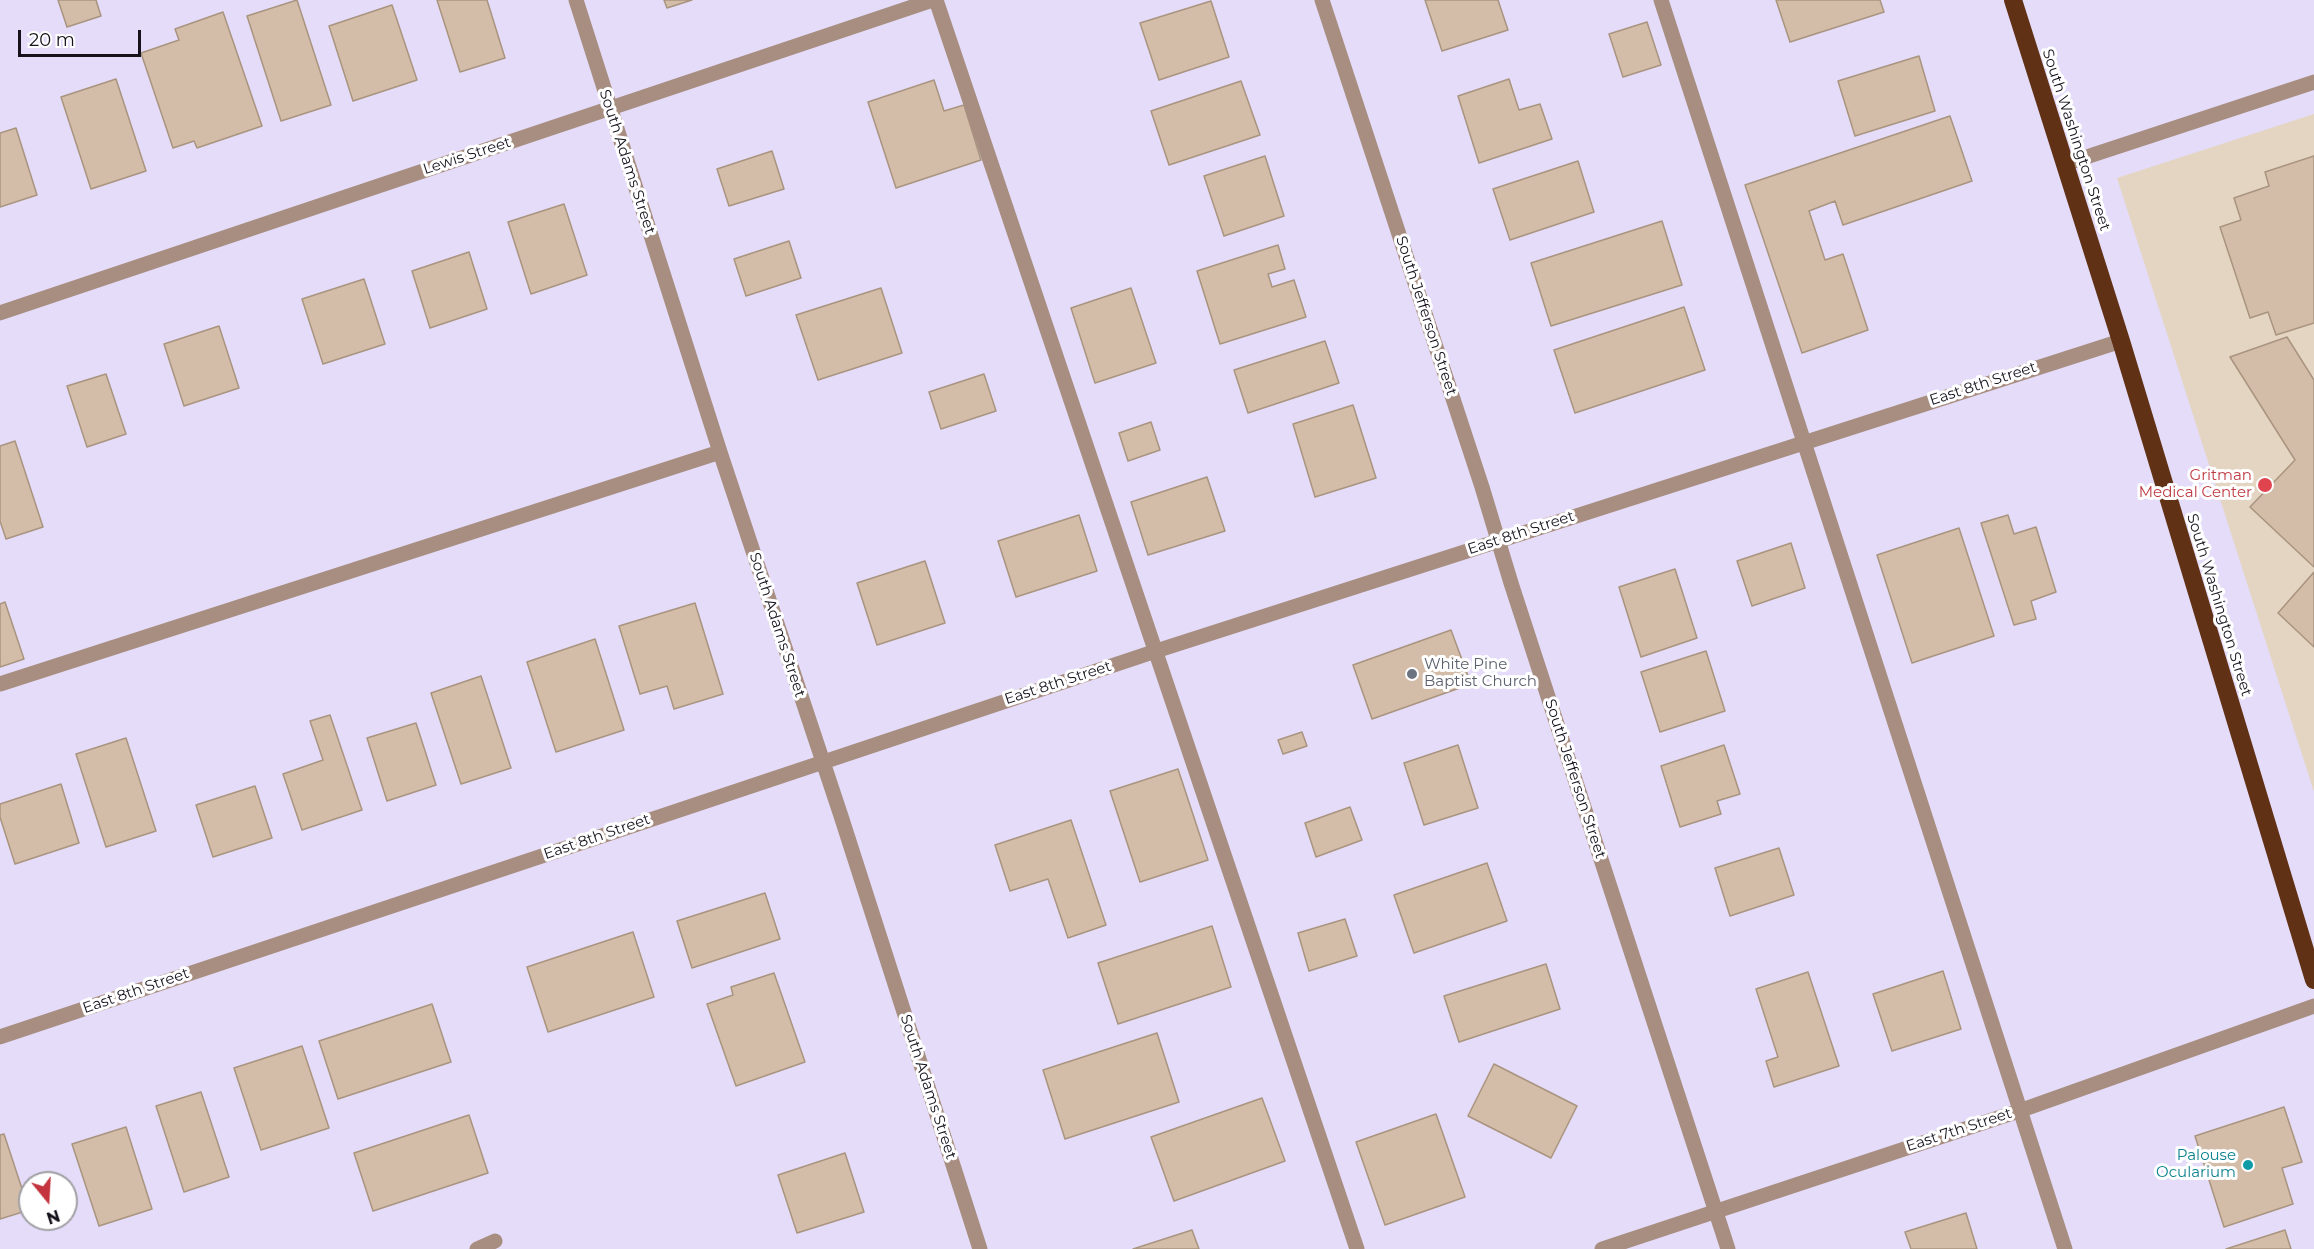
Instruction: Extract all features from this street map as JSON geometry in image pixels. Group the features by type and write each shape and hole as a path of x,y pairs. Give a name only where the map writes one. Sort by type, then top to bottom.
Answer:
{"highway":[{"name":"South Washington Street","path":"2013,0 2121,341 2314,980"}],"street":[{"name":"South Adams Street","path":"576,0 720,452 980,1249"},
{"name":"Lewis Street","path":"0,313 935,0"},
{"path":"935,0 1358,1249"},
{"name":"South Jefferson Street","path":"1322,0 1728,1249"},
{"path":"1661,0 2065,1249"},
{"path":"2065,164 2314,82"},
{"name":"East 8th Street","path":"0,1037 1156,651 2121,341"},
{"path":"0,684 720,452"},
{"name":"East 7th Street","path":"1602,1249 2019,1111 2314,1006"},
{"path":"477,1249 495,1241"}],"shaded area":[{"name":"Gritman Medical Center","path":"2314,114 2314,792 2117,178"}],"building":[{"path":"58,0 96,0 101,16 67,27"},
{"path":"297,0 331,105 281,121 247,16"},
{"path":"437,0 487,0 505,58 460,72"},
{"path":"664,0 692,0 667,8"},
{"path":"1425,0 1498,0 1508,30 1442,51"},
{"path":"1776,0 1880,0 1884,12 1790,42"},
{"path":"1211,1 1229,57 1159,80 1140,23"},
{"path":"392,5 417,80 353,101 329,26"},
{"path":"223,12 262,126 197,148 194,141 173,148 141,53 179,40 175,29"},
{"path":"1647,22 1661,65 1623,77 1609,34"},
{"path":"1919,56 1935,111 1855,136 1838,81"},
{"path":"116,79 146,171 91,189 61,97"},
{"path":"1509,79 1519,110 1540,104 1552,139 1479,163 1458,96"},
{"path":"934,80 944,111 964,105 981,160 896,188 868,102"},
{"path":"1241,81 1260,135 1169,165 1151,111"},
{"path":"1950,116 1972,181 1843,225 1835,201 1809,211 1825,260 1843,254 1868,330 1802,353 1745,185"},
{"path":"16,128 37,195 0,207 0,133"},
{"path":"772,151 784,189 729,206 717,169"},
{"path":"1265,156 1284,216 1224,236 1204,176"},
{"path":"2314,156 2314,323 2276,335 2268,312 2250,318 2220,227 2241,220 2234,198 2269,186 2265,172"},
{"path":"1578,161 1594,212 1510,240 1493,189"},
{"path":"564,204 587,275 531,294 508,222"},
{"path":"1662,221 1682,285 1551,326 1531,263"},
{"path":"789,241 801,278 746,296 734,259"},
{"path":"1278,245 1285,269 1268,274 1272,287 1294,280 1306,317 1220,344 1197,271"},
{"path":"469,252 487,309 430,328 412,271"},
{"path":"364,279 385,344 323,364 302,299"},
{"path":"881,288 902,353 818,380 796,315"},
{"path":"1131,288 1156,363 1095,383 1071,308"},
{"path":"1684,307 1705,370 1575,413 1554,350"},
{"path":"219,326 239,388 184,406 164,344"},
{"path":"2287,337 2314,380 2314,567 2250,507 2295,460 2230,357"},
{"path":"1325,341 1339,383 1248,413 1234,370"},
{"path":"106,374 126,434 87,447 67,386"},
{"path":"984,374 996,411 941,429 929,392"},
{"path":"1353,405 1376,478 1315,497 1293,424"},
{"path":"1151,422 1160,450 1128,461 1119,433"},
{"path":"15,441 43,527 6,539 0,521 0,446"},
{"path":"1207,477 1225,531 1148,555 1131,502"},
{"path":"1079,515 1097,571 1016,597 998,541"},
{"path":"2008,515 2014,534 2036,527 2056,592 2031,601 2036,619 2014,625 1981,523"},
{"path":"1959,528 1994,636 1912,663 1877,555"},
{"path":"1791,543 1805,588 1752,606 1737,561"},
{"path":"925,561 945,623 877,645 857,583"},
{"path":"1675,569 1697,638 1641,657 1619,587"},
{"path":"2314,572 2314,647 2278,613"},
{"path":"5,602 24,659 0,667 0,604"},
{"path":"695,603 723,694 674,709 667,686 640,694 619,626"},
{"name":"White Pine Baptist Church","path":"1451,630 1471,684 1372,719 1353,665"},
{"path":"595,639 624,730 556,752 527,662"},
{"path":"1706,651 1725,711 1660,732 1641,672"},
{"path":"481,676 511,768 461,784 431,693"},
{"path":"330,715 362,810 302,830 283,774 323,760 310,721"},
{"path":"416,723 436,785 387,801 367,738"},
{"path":"1302,732 1307,746 1283,754 1278,740"},
{"path":"126,738 156,831 106,847 76,754"},
{"path":"1458,745 1478,808 1424,825 1404,763"},
{"path":"1724,745 1740,794 1717,801 1721,814 1680,827 1661,766"},
{"path":"1178,769 1208,860 1140,882 1110,791"},
{"path":"61,784 79,843 15,864 0,817 0,804"},
{"path":"255,786 272,838 213,857 196,805"},
{"path":"1350,807 1362,840 1316,857 1305,823"},
{"path":"1071,820 1106,925 1068,938 1048,879 1010,891 995,845"},
{"path":"1779,848 1794,895 1730,916 1715,868"},
{"path":"1487,863 1507,921 1414,953 1394,895"},
{"path":"765,893 780,939 692,968 677,921"},
{"path":"1345,919 1357,956 1309,971 1298,933"},
{"path":"1212,926 1231,987 1118,1024 1098,963"},
{"path":"633,932 654,997 548,1032 527,967"},
{"path":"1546,964 1560,1009 1459,1042 1444,996"},
{"path":"1943,971 1961,1029 1892,1051 1873,994"},
{"path":"1808,972 1839,1066 1774,1087 1766,1061 1778,1057 1756,989"},
{"path":"774,973 805,1062 736,1086 707,1004 733,995 731,987"},
{"path":"432,1004 451,1062 338,1099 319,1041"},
{"path":"1157,1033 1179,1102 1065,1139 1043,1070"},
{"path":"302,1046 329,1128 261,1150 234,1068"},
{"path":"1494,1064 1577,1106 1551,1158 1468,1116"},
{"path":"201,1092 229,1177 184,1192 156,1106"},
{"path":"1262,1098 1285,1161 1174,1201 1151,1137"},
{"name":"Palouse Ocularium","path":"2284,1107 2302,1162 2282,1168 2293,1204 2224,1227 2195,1136"},
{"path":"1436,1114 1465,1197 1385,1225 1356,1142"},
{"path":"469,1115 488,1173 373,1211 354,1153"},
{"path":"126,1127 152,1209 99,1226 72,1144"},
{"path":"4,1134 18,1177 18,1213 0,1219 0,1135"},
{"path":"845,1153 864,1212 797,1233 778,1175"},
{"path":"1966,1213 1977,1249 1911,1249 1905,1232"},
{"path":"1192,1230 1199,1249 1133,1249"},
{"path":"2285,1230 2291,1249 2226,1249"}],"place":[{"name":"Gritman Medical Center","path":"2265,485"},
{"name":"White Pine Baptist Church","path":"1412,674"},
{"name":"Palouse Ocularium","path":"2248,1165"}]}
